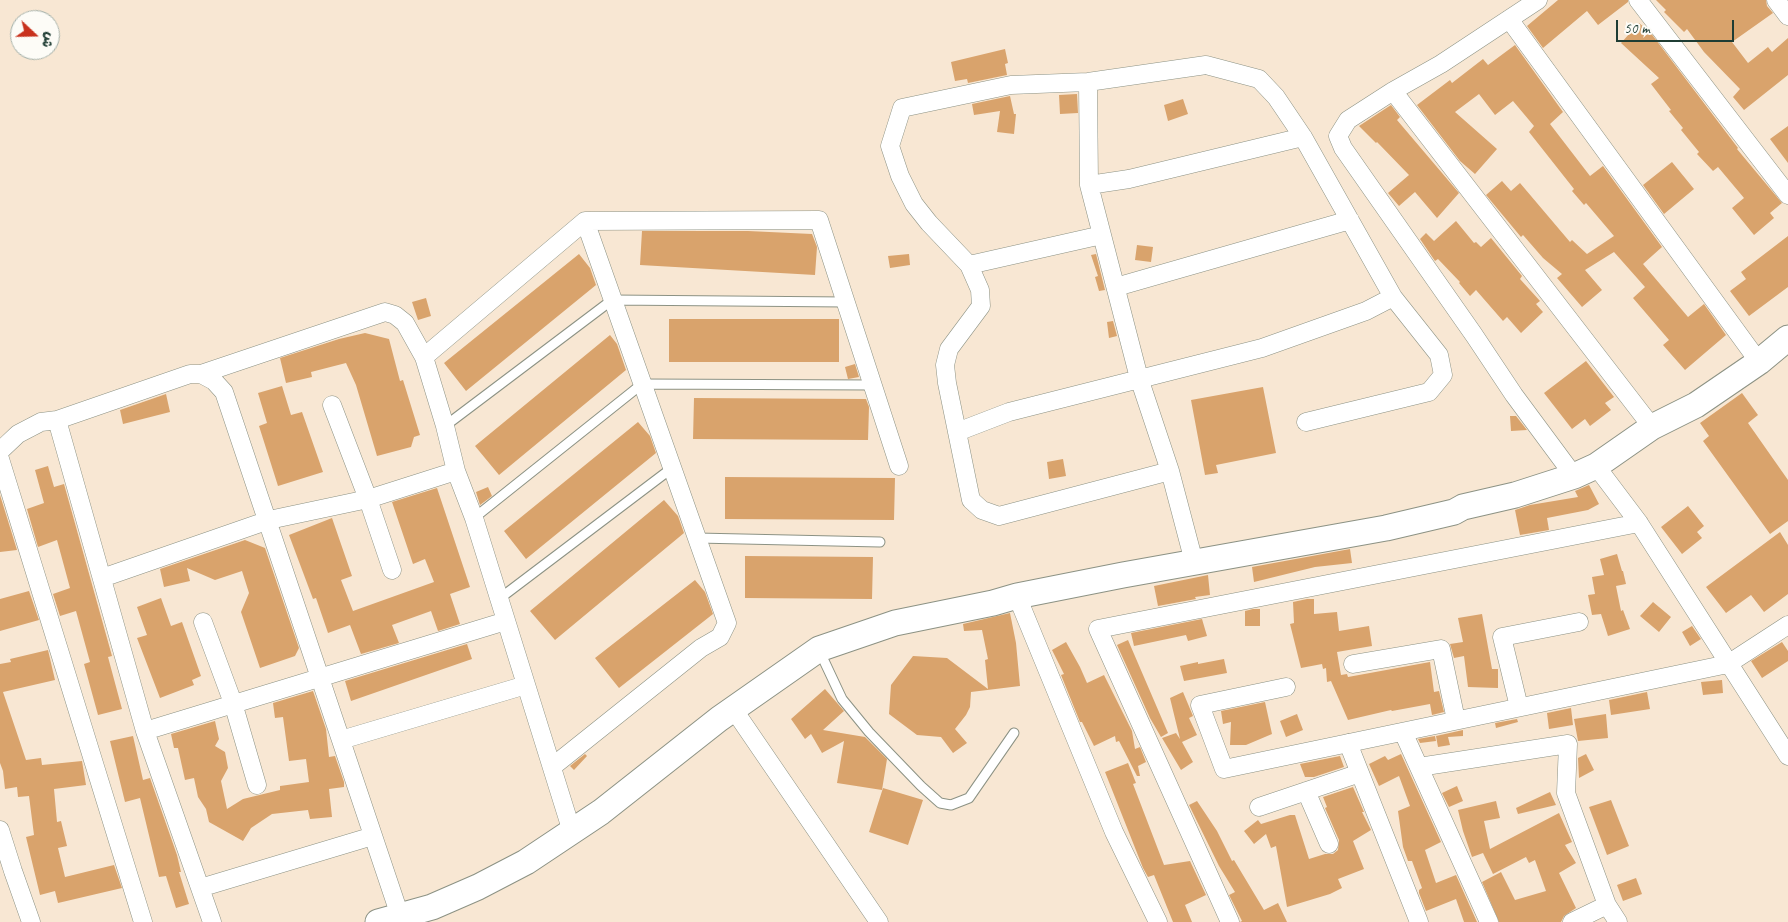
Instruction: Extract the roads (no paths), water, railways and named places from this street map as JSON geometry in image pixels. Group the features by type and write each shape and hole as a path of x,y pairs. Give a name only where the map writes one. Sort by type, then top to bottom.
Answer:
{"main road":[{"path":"389,919 432,907 478,887 526,862 601,812 719,719 819,649 895,623 1017,596 1123,574 1326,539 1415,521 1515,495 1585,471 1652,427 1696,405 1759,362 1788,338"}],"street":[{"path":"1538,0 1441,64 1393,91 1348,120 1338,136 1343,148 1474,334 1514,395 1585,471 1639,523 1788,756"},
{"path":"1638,0 1788,195"},
{"path":"1776,0 1788,16"},
{"path":"1509,19 1759,362"},
{"path":"1170,471 999,516 982,510 971,500 945,365 949,349 981,306 980,290 970,265 929,223 914,204 900,176 890,146 902,108 1011,85 1088,82 1206,65 1259,79 1276,97 1303,137 1392,297 1439,355 1443,375 1429,392 1306,422"},
{"path":"1088,82 1089,185 1139,378 1170,471 1194,562"},
{"path":"1393,91 1652,427"},
{"path":"1089,185 1129,178 1303,137"},
{"path":"424,357 584,221 819,220 899,466"},
{"path":"1116,286 1350,220"},
{"path":"552,768 701,648 720,637 727,624 584,221"},
{"path":"970,265 1102,234"},
{"path":"957,432 1009,412 1262,348 1366,311 1392,297"},
{"path":"0,451 18,434 41,422 57,420 190,374 201,374 384,312 395,315 405,322 424,357 445,426 456,472 474,518 572,832"},
{"path":"201,374 214,381 224,392 269,520 373,836 389,919"},
{"path":"332,405 368,499 392,570"},
{"path":"57,420 145,731 212,922"},
{"path":"0,459 143,922"},
{"path":"102,578 269,520 368,499 456,472"},
{"path":"1230,922 1098,629 1639,523"},
{"path":"1017,596 1114,832 1158,922"},
{"path":"145,731 319,676 506,621"},
{"path":"203,622 233,703 257,785"},
{"path":"1520,707 1502,637 1579,622"},
{"path":"1286,687 1200,705 1224,768 1728,664 1788,625"},
{"path":"1353,664 1441,649 1456,720"},
{"path":"341,740 526,685"},
{"path":"734,710 879,922"},
{"path":"1403,732 1489,922"},
{"path":"1348,743 1419,922"},
{"path":"1419,768 1568,744 1566,793 1607,905 1618,922"},
{"path":"1259,807 1360,773"},
{"path":"1306,791 1329,844"},
{"path":"0,830 32,922"},
{"path":"200,888 373,836"},
{"path":"1572,922 1607,905"}],"lane":[{"path":"445,426 612,300 846,302"},
{"path":"474,518 642,384 873,385"},
{"path":"499,599 672,468"},
{"path":"697,538 880,542"},
{"path":"819,649 842,699 863,726 940,803 952,805 969,798 1014,733"}]}
